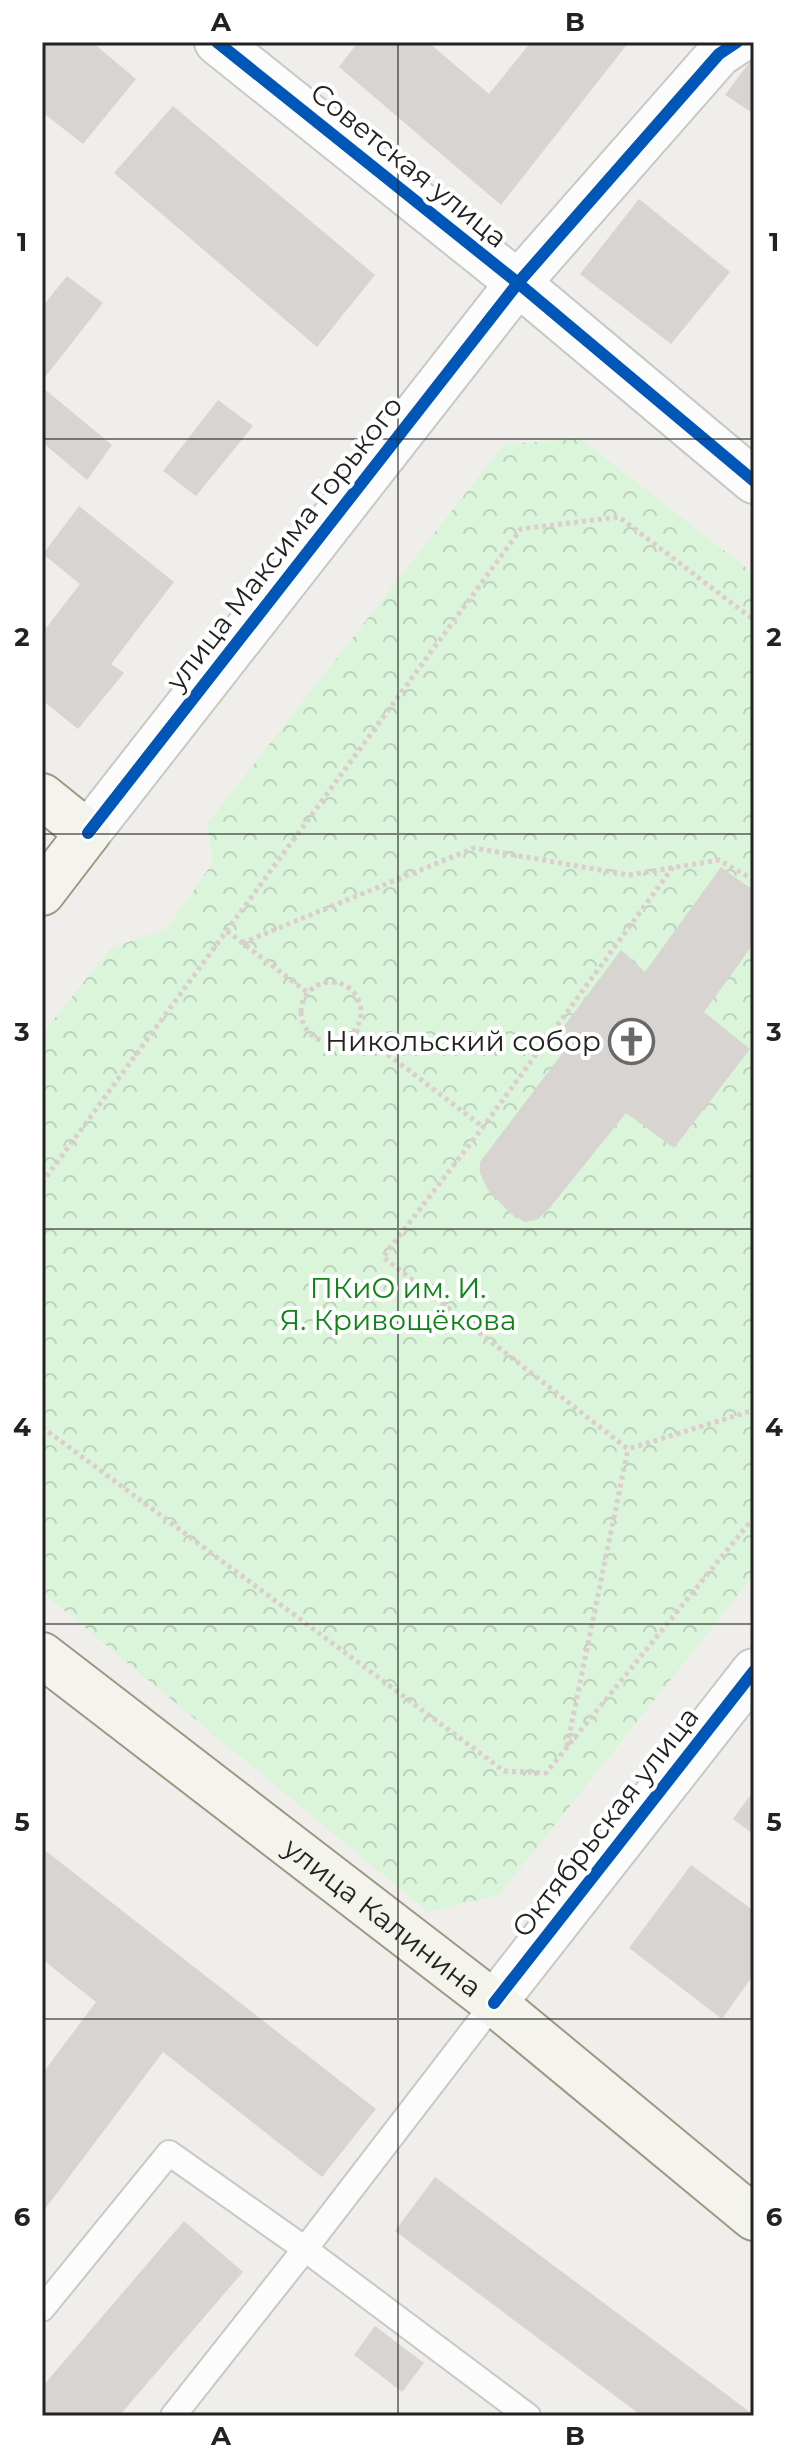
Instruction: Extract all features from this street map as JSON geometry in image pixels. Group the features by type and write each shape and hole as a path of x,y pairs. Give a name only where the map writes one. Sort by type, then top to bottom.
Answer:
{"main road":[{"path":"42,796 88,833"},
{"name":"улица Максима Горького","path":"42,893 88,833"},
{"name":"улица Калинина","path":"42,1655 494,2003 754,2218"}],"street":[{"name":"Советская улица","path":"217,42 518,283 754,481"},
{"name":"улица Максима Горького","path":"88,833 518,283 719,54 737,42"},
{"name":"Октябрьская улица","path":"494,2003 754,1671"}],"lane":[{"path":"173,2416 494,2003"},
{"path":"42,2309 169,2153 305,2249 528,2416"}],"path":[{"path":"42,1183 521,529 619,517 754,620"},
{"path":"242,943 474,848 629,875 719,860 754,880"},
{"path":"628,1449 383,1257 483,1127 673,867"},
{"path":"227,931 308,993"},
{"path":"335,982 350,988 359,1000 362,1016 356,1030 335,1041 324,1041 313,1036 301,1016 302,1004 308,993 320,984 335,982"},
{"path":"356,1030 483,1127"},
{"path":"628,1449 754,1410"},
{"path":"42,1427 504,1771 546,1773 754,1517"},
{"path":"566,1749 628,1449"}],"green space":[{"name":"ПКиО им. И. Я. Кривощёкова","path":"581,439 754,574 754,1575 499,1895 428,1912 42,1592 42,1034 111,948 168,928 213,862 207,824 504,444"}],"building":[{"path":"42,42 92,42 136,79 83,144 42,112"},
{"path":"358,42 428,42 489,94 531,42 629,42 501,205 339,67"},
{"path":"754,56 754,114 725,95"},
{"path":"173,106 375,275 317,347 114,173"},
{"path":"639,199 730,272 671,344 580,274"},
{"path":"67,276 103,303 42,381 42,307"},
{"path":"42,387 112,445 87,480 42,442"},
{"path":"218,400 253,426 196,496 163,471"},
{"path":"79,506 174,582 111,664 124,673 78,729 42,700 42,622 47,627 80,584 43,554"},
{"path":"721,867 754,891 754,943 704,1012 750,1049 674,1148 626,1113 538,1219 525,1222 511,1214 488,1190 480,1173 480,1162 571,1042 559,1033 621,950 645,972"},
{"path":"754,1790 754,1835 733,1819"},
{"path":"42,1848 376,2109 322,2177 163,2052 42,2213 42,2074 96,2002 42,1959"},
{"path":"691,1865 754,1911 754,1974 722,2019 629,1948"},
{"path":"435,2177 754,2416 642,2416 395,2231"},
{"path":"184,2221 243,2272 119,2416 42,2416 42,2387"},
{"path":"375,2326 424,2363 402,2392 354,2355"}],"cycle path":[{"path":"217,42 518,283 754,481"},
{"path":"88,833 518,283 719,54 737,42"},
{"path":"494,2003 754,1671"}],"place":[{"name":"Никольский собор","path":"632,1041"}]}
